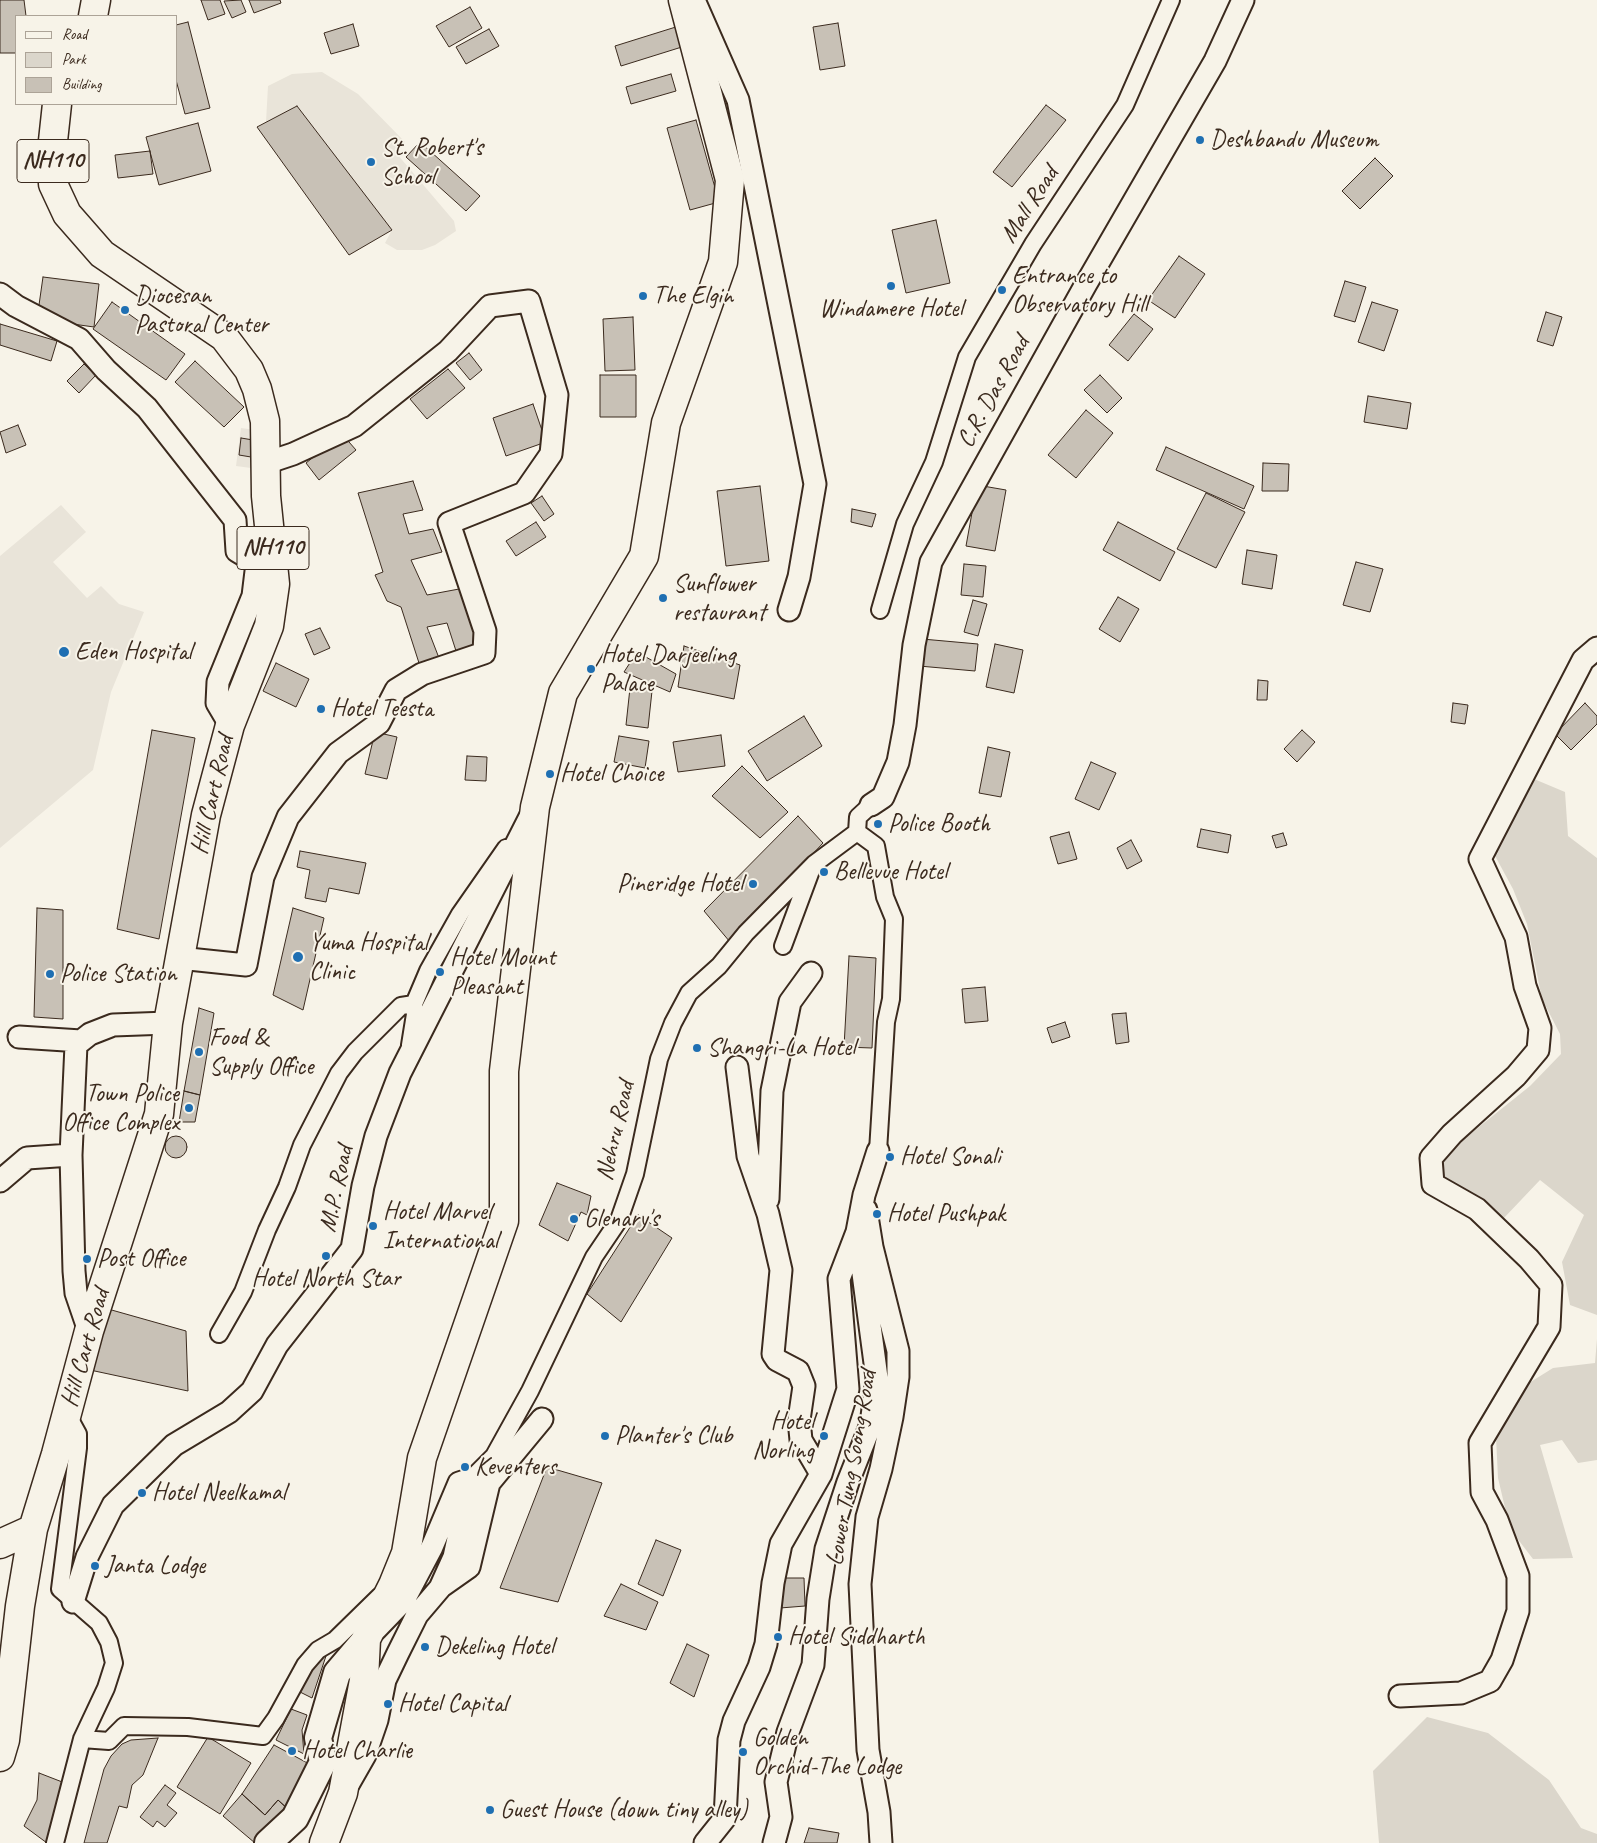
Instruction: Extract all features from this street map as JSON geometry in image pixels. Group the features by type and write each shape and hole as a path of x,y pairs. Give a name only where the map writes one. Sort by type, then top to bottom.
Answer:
{"main road":[{"path":"93,15 96,0"},
{"path":"324,1843 343,1793 364,1680 366,1639 406,1553 422,1458 504,1221 504,1071 535,807 563,693 644,556 666,423 723,262 730,180 683,0"},
{"name":"Hill Cart Road","path":"0,1757 5,1740 20,1606 33,1526 67,1414 89,1331 159,1114 168,1024 206,815 230,725 263,646 273,605 275,568 266,496 262,405 249,370 224,337 102,254 67,214 53,184 53,141 57,105"},
{"path":"0,1544 33,1526"}],"street":[{"path":"694,0 738,100 816,484 799,577 789,610"},
{"name":"Mall Road","path":"880,610 905,524 934,462 967,357 1033,244 1125,105 1171,0"},
{"name":"C.R. Das Road","path":"871,805 883,797 898,762 905,725 914,645 931,562 1086,284 1216,61 1243,0"},
{"path":"0,294 16,306 79,339 106,370 147,408 235,520 237,550 257,563 253,596 218,682 217,703 230,725"},
{"path":"179,958 246,965 263,877 288,817 338,753 379,723 396,690 422,674 484,653 485,631 449,523 524,492 551,454 557,396 529,302 490,306 448,351 354,426 293,454 266,462"},
{"path":"1400,1696 1461,1693 1490,1681 1502,1660 1518,1611 1518,1576 1497,1520 1482,1492 1480,1443 1549,1327 1551,1286 1529,1260 1477,1209 1433,1184 1430,1158 1452,1134 1480,1111 1516,1076 1538,1050 1540,1028 1525,986 1516,937 1480,858 1583,660 1597,648"},
{"path":"705,1843 725,1818 729,1740 734,1721 759,1667 766,1644 773,1583 781,1544 821,1474 848,1389 839,1279 857,1232 864,1195 878,1150 886,1022 891,999 894,919 885,896 876,846 857,832 858,817 871,805"},
{"path":"409,1054 415,1014 414,1004 428,971 460,914 535,807"},
{"name":"M.P. Road","path":"73,1602 87,1557 113,1505 174,1445 229,1412 252,1391 277,1345 352,1249 363,1186 376,1136 409,1054 535,807"},
{"name":"Nehru Road","path":"471,1479 494,1456 530,1391 594,1257 619,1220 635,1174 658,1059 673,1022 689,994 719,966 746,933 814,864 857,832"},
{"path":"782,946 814,864"},
{"path":"768,1214 772,1091 790,1002 811,973"},
{"path":"219,1334 243,1292 267,1230 287,1187 302,1145 339,1073 355,1052 401,1006 414,1004"},
{"path":"89,1331 76,1293 71,1155 76,1045 90,1034 113,1025 168,1024"},
{"path":"19,1037 81,1042"},
{"path":"737,1067 748,1156 768,1214 781,1270 773,1354 777,1360 798,1371 802,1378 804,1386 799,1420 801,1440 821,1474"},
{"path":"0,1181 27,1158 71,1155"},
{"name":"Lower Tung Soong Road","path":"864,1195 872,1247 898,1351 898,1376 892,1417 867,1517 860,1584 868,1750 879,1812 881,1843"},
{"path":"774,1843 781,1817 776,1782 788,1732 813,1665 818,1599 826,1549 848,1482 871,1424 878,1378 870,1336 857,1232"},
{"path":"55,1843 82,1739 106,1688 114,1663 109,1642 98,1623 60,1589 78,1448 78,1434 67,1414"},
{"path":"343,1793 366,1754 377,1720 385,1680 417,1615 440,1588 469,1567 489,1483 542,1419"},
{"path":"268,1843 296,1818 323,1762 318,1738 337,1673 366,1639 404,1600 432,1547 458,1483 471,1479 454,1557 440,1588"},
{"path":"82,1739 109,1741 124,1726 188,1727 263,1736 276,1718 305,1665 318,1650 335,1640 395,1580"}],"shaded area":[{"name":"St. Robert's School","path":"322,72 358,94 405,142 397,154 454,221 456,231 435,245 422,250 397,250 385,243 392,230 266,122 268,86 292,74"},
{"path":"241,428 255,430 251,468 236,466"},
{"name":"Eden Hospital","path":"61,505 86,532 53,562 87,598 101,586 119,604 144,612 111,692 93,770 0,848 0,556"}],"green space":[{"path":"1534,779 1565,792 1568,836 1597,858 1597,1315 1570,1305 1562,1262 1584,1215 1540,1180 1503,1219 1477,1199 1443,1179 1439,1159 1530,1086 1561,1054 1560,1034 1542,999 1527,924 1513,889 1494,854 1503,828"},
{"path":"1597,1339 1597,1460 1578,1463 1562,1440 1540,1445 1573,1558 1533,1559 1510,1529 1498,1478 1496,1437 1529,1383 1553,1368 1595,1363"},
{"path":"1427,1717 1488,1733 1549,1780 1581,1828 1597,1834 1597,1843 1379,1843 1373,1771"}],"building":[{"path":"0,0 24,0 26,15 15,15 15,53 0,53"},
{"path":"201,0 220,0 225,14 208,20"},
{"path":"241,0 246,12 232,18 224,1"},
{"path":"249,0 280,0 281,3 254,13"},
{"path":"470,7 482,28 449,47 436,26"},
{"path":"188,22 210,108 185,114 178,88 178,24"},
{"path":"838,23 845,66 820,70 813,27"},
{"path":"353,24 359,46 331,54 324,33"},
{"path":"679,26 685,46 621,66 615,46"},
{"path":"489,29 499,46 466,64 456,47"},
{"path":"671,74 676,91 631,104 626,87"},
{"path":"1046,105 1066,120 1012,187 993,172"},
{"name":"St. Robert's School","path":"297,106 392,230 349,255 257,127"},
{"path":"696,120 719,202 690,210 667,128"},
{"path":"198,123 211,171 159,185 146,137"},
{"path":"420,142 480,196 466,211 406,157"},
{"path":"150,151 153,174 118,178 115,155"},
{"path":"1375,158 1393,176 1360,209 1342,191"},
{"path":"936,220 950,283 906,293 892,230"},
{"path":"1179,256 1205,274 1175,318 1148,300"},
{"path":"43,277 99,284 94,327 37,319"},
{"path":"1345,281 1366,287 1355,322 1334,316"},
{"path":"112,302 185,354 166,380 93,329"},
{"path":"1372,302 1398,310 1384,351 1358,342"},
{"path":"1546,312 1562,317 1553,346 1537,341"},
{"path":"1134,314 1153,329 1128,361 1109,345"},
{"path":"633,317 635,370 605,371 603,319"},
{"path":"0,324 57,341 51,361 0,345"},
{"path":"469,353 482,370 470,380 456,363"},
{"path":"195,361 244,407 224,427 175,382"},
{"path":"84,364 96,375 79,393 67,381"},
{"path":"448,369 465,388 427,419 410,399"},
{"path":"600,375 636,375 636,417 600,417"},
{"path":"1100,375 1122,398 1107,413 1084,390"},
{"path":"1368,396 1411,403 1407,429 1364,422"},
{"path":"533,404 546,442 506,456 493,418"},
{"path":"1086,410 1113,433 1076,478 1048,455"},
{"path":"18,425 26,445 6,453 0,432"},
{"path":"342,434 356,450 319,480 306,463"},
{"path":"241,438 253,440 251,457 239,455"},
{"path":"1166,447 1254,486 1244,509 1156,470"},
{"path":"1263,463 1289,464 1288,491 1262,491"},
{"path":"413,481 423,510 403,514 409,534 433,529 442,552 411,560 427,595 459,589 479,649 457,654 447,623 427,627 439,658 419,663 401,607 387,601 375,575 383,572 358,493"},
{"path":"977,485 1006,490 995,551 966,546"},
{"path":"760,486 769,561 726,566 717,491"},
{"path":"1206,493 1245,512 1216,568 1177,549"},
{"path":"542,496 554,514 544,521 531,503"},
{"path":"852,509 876,514 872,527 851,522"},
{"path":"536,522 546,537 516,556 506,541"},
{"path":"1118,522 1175,552 1160,581 1103,550"},
{"path":"1247,550 1277,555 1272,589 1242,584"},
{"path":"1356,562 1383,569 1370,612 1343,605"},
{"path":"964,564 986,566 983,597 961,595"},
{"path":"1118,597 1139,609 1120,642 1099,629"},
{"path":"973,600 987,604 978,636 964,632"},
{"path":"320,628 330,648 314,655 305,634"},
{"path":"922,639 978,644 975,671 919,666"},
{"path":"995,644 1023,650 1014,693 986,687"},
{"path":"684,646 740,665 734,699 678,687"},
{"path":"637,652 676,674 670,692 624,672"},
{"path":"276,663 309,679 296,707 263,691"},
{"path":"1258,680 1268,681 1267,700 1257,700"},
{"path":"630,688 652,691 648,728 626,725"},
{"path":"1453,703 1468,705 1465,724 1451,722"},
{"path":"1585,703 1597,716 1597,724 1571,750 1555,734"},
{"path":"804,716 822,746 767,781 748,751"},
{"path":"152,730 195,738 159,939 117,929"},
{"path":"1302,730 1315,742 1297,762 1284,749"},
{"path":"375,732 397,737 387,779 365,774"},
{"path":"721,735 725,766 678,772 673,742"},
{"path":"619,736 649,741 645,768 614,762"},
{"path":"988,747 1010,752 1001,797 979,793"},
{"path":"467,756 487,757 486,781 465,780"},
{"path":"1091,762 1116,773 1099,810 1075,799"},
{"path":"742,766 788,812 760,838 712,796"},
{"path":"798,816 823,843 730,942 704,911"},
{"path":"1201,829 1231,835 1228,853 1197,847"},
{"path":"1069,832 1077,859 1058,864 1050,837"},
{"path":"1283,833 1287,845 1276,848 1272,836"},
{"path":"1131,840 1142,861 1127,869 1117,848"},
{"path":"300,851 366,863 359,894 329,888 326,902 305,898 310,870 297,867"},
{"path":"37,908 63,910 63,1019 34,1017"},
{"name":"Yuma Hospital Clinic","path":"293,908 324,918 303,1010 273,995"},
{"path":"849,956 876,958 872,1048 844,1047"},
{"path":"985,987 988,1021 965,1023 962,989"},
{"name":"Food & Supply Office","path":"199,1008 214,1013 200,1095 184,1091"},
{"path":"1126,1013 1129,1042 1116,1044 1112,1014"},
{"path":"1065,1022 1070,1037 1052,1043 1047,1028"},
{"name":"Town Police Office Complex","path":"184,1091 200,1095 195,1122 179,1122"},
{"path":"176,1136 184,1139 187,1147 184,1155 176,1158 168,1155 165,1147 168,1139"},
{"path":"557,1183 591,1196 587,1215 581,1212 568,1241 539,1225"},
{"path":"638,1215 672,1238 621,1322 587,1294"},
{"path":"101,1307 186,1331 188,1391 90,1370"},
{"path":"547,1467 602,1483 558,1602 500,1588"},
{"path":"656,1540 681,1550 663,1596 638,1584"},
{"path":"780,1578 804,1578 805,1606 780,1608"},
{"path":"621,1584 658,1602 646,1630 604,1616"},
{"path":"330,1644 312,1698 298,1691 323,1647"},
{"path":"687,1644 709,1655 694,1697 670,1683"},
{"path":"291,1709 307,1715 302,1730 304,1754 276,1740"},
{"path":"208,1737 251,1763 220,1814 177,1787"},
{"path":"158,1738 143,1775 132,1785 127,1808 119,1806 107,1843 84,1843 104,1769 111,1756 122,1744 131,1740"},
{"path":"274,1745 313,1766 290,1811 278,1800 265,1815 242,1794"},
{"path":"39,1773 70,1785 55,1843 47,1843 24,1826 37,1800"},
{"path":"165,1785 176,1793 167,1805 177,1813 165,1827 157,1821 153,1827 140,1817"},
{"path":"242,1794 265,1815 278,1800 290,1811 262,1843 255,1843 223,1816"},
{"path":"809,1828 839,1833 837,1843 804,1843"}],"place":[{"name":"Deshbandu Museum","path":"1200,140"},
{"name":"St. Robert's School","path":"371,162"},
{"name":"Windamere Hotel","path":"891,286"},
{"name":"Entrance to Observatory Hill","path":"1002,290"},
{"name":"The Elgin","path":"643,296"},
{"name":"Diocesan Pastoral Center","path":"125,310"},
{"name":"Sunflower restaurant","path":"663,598"},
{"name":"Eden Hospital","path":"64,652"},
{"name":"Hotel Darjeeling Palace","path":"591,669"},
{"name":"Hotel Teesta","path":"321,709"},
{"name":"Hotel Choice","path":"550,774"},
{"name":"Police Booth","path":"878,824"},
{"name":"Bellevue Hotel","path":"824,872"},
{"name":"Pineridge Hotel","path":"753,884"},
{"name":"Yuma Hospital Clinic","path":"298,957"},
{"name":"Hotel Mount Pleasant","path":"440,972"},
{"name":"Police Station","path":"50,974"},
{"name":"Shangri-La Hotel","path":"697,1048"},
{"name":"Food & Supply Office","path":"199,1052"},
{"name":"Town Police Office Complex","path":"189,1108"},
{"name":"Hotel Sonali","path":"890,1157"},
{"name":"Hotel Pushpak","path":"877,1214"},
{"name":"Glenary's","path":"574,1219"},
{"name":"Hotel Marvel International","path":"373,1226"},
{"name":"Hotel North Star","path":"326,1256"},
{"name":"Post Office","path":"87,1259"},
{"name":"Planter's Club","path":"605,1436"},
{"name":"Hotel Norling","path":"824,1436"},
{"name":"Keventers","path":"465,1467"},
{"name":"Hotel Neelkamal","path":"142,1493"},
{"name":"Janta Lodge","path":"95,1566"},
{"name":"Hotel Siddharth","path":"778,1637"},
{"name":"Dekeling Hotel","path":"425,1647"},
{"name":"Hotel Capital","path":"388,1704"},
{"name":"Hotel Charlie","path":"292,1751"},
{"name":"Golden Orchid-The Lodge","path":"743,1752"},
{"name":"Guest House (down tiny alley)","path":"490,1810"}]}
